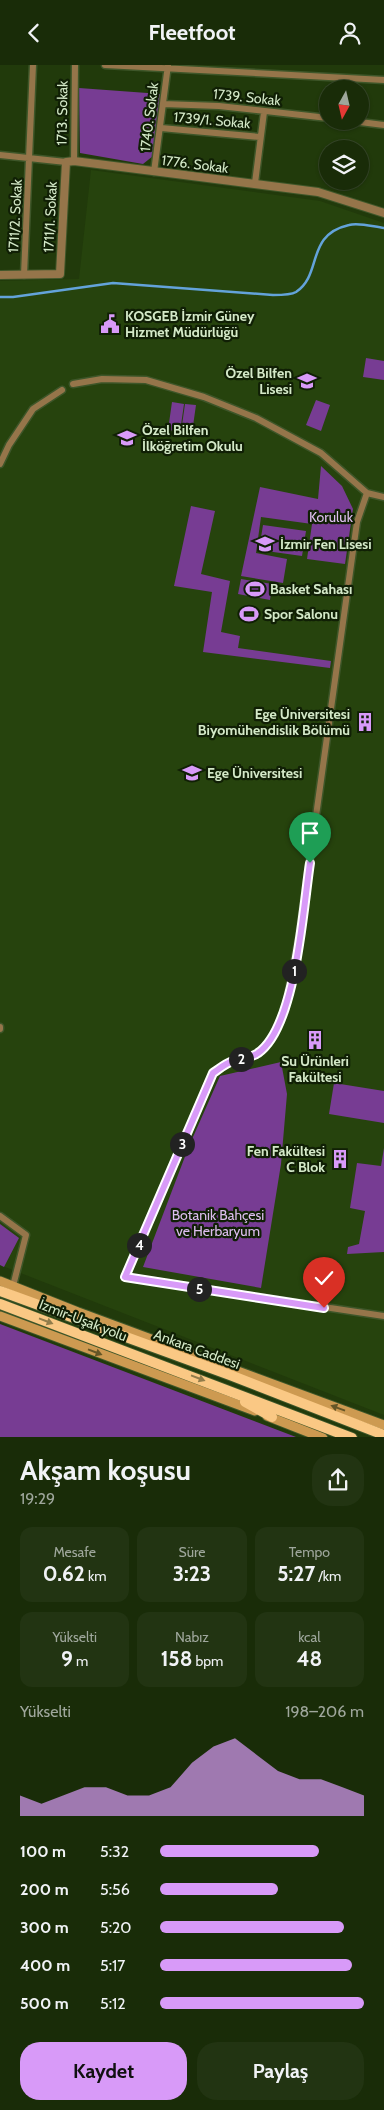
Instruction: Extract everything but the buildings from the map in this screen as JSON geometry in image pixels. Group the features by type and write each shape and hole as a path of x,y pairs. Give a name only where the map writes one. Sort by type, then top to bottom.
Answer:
{"highway":[{"name":"Ankara Caddesi","path":"0,1291 230,1375 384,1435"},
{"name":"İzmir-Uşak yolu","path":"0,1304 352,1437"},
{"path":"230,1375 270,1382"},
{"path":"214,1385 272,1417"}],"main road":[{"name":"Ankara Caddesi","path":"0,1281 384,1425"},
{"path":"0,1316 323,1437"}],"street":[{"name":"1711/2. Sokak","path":"24,275 33,65"},
{"name":"1713. Sokak","path":"70,161 75,65"},
{"path":"105,65 242,68 384,80"},
{"name":"1740. Sokak","path":"154,172 168,66"},
{"name":"1739. Sokak","path":"163,103 219,106 319,117"},
{"path":"255,183 264,112"},
{"path":"369,123 384,125"},
{"name":"1739/1. Sokak","path":"161,128 260,137"},
{"name":"1776. Sokak","path":"0,155 70,161 318,192 384,213"},
{"name":"1711/1. Sokak","path":"24,275 60,274 70,161"},
{"path":"0,275 24,275"},
{"path":"73,385 102,379 146,380 204,397 256,418 321,453 367,493 384,497"},
{"path":"0,463 9,445 33,409 62,390"},
{"path":"367,493 357,522 299,938 285,1011 274,1036 258,1054 230,1062 213,1073 125,1277 384,1316"},
{"path":"0,1216 26,1235 13,1286"}],"shaded area":[{"name":"Ege Üniversitesi","path":"91,170 320,201 384,223 384,1415 0,1265 0,281 79,279"}],"green space":[{"path":"79,88 161,94 153,156 143,164 80,153"},
{"path":"366,358 384,361 384,380 363,377"},
{"path":"316,400 330,405 321,431 306,425"},
{"path":"172,402 184,404 180,432 168,430"},
{"path":"185,404 196,405 192,433 181,432"},
{"name":"Koruluk","path":"321,466 342,486 353,509 345,564 307,559 312,524 261,517 256,553 287,559 283,583 241,576 260,487 318,499"},
{"path":"191,506 215,511 201,574 230,581 221,632 240,636 238,648 331,661 330,668 203,652 212,592 174,586"},
{"path":"263,525 306,531 302,556 259,550"},
{"name":"Basket Sahası","path":"241,579 272,584 270,600 238,594"},
{"name":"Botanik Bahçesi ve Herbaryum","path":"281,1062 287,1094 281,1164 261,1288 143,1267 189,1146 220,1076"},
{"path":"334,1083 384,1091 384,1123 329,1114"},
{"path":"384,1148 384,1252 347,1254 348,1247 359,1244 365,1211 350,1208 357,1163 381,1166"},
{"path":"0,1224 19,1238 4,1267 0,1265"},
{"path":"0,1324 296,1437 0,1437"}],"waterway":[{"path":"0,297 13,297 113,283 273,295 288,294 296,292 304,284 320,246 326,237 335,230 353,224 384,228"}],"place":[{"name":"KOSGEB İzmir Güney Hizmet Müdürlüğü","path":"110,324"},
{"name":"Özel Bilfen Lisesi","path":"307,381"},
{"name":"Özel Bilfen İlköğretim Okulu","path":"127,438"},
{"name":"İzmir Fen Lisesi","path":"265,544"},
{"name":"Basket Sahası","path":"255,589"},
{"name":"Spor Salonu","path":"249,614"},
{"name":"Ege Üniversitesi Biyomühendislik Bölümü","path":"365,722"},
{"name":"Ege Üniversitesi","path":"192,773"},
{"name":"Su Ürünleri Fakültesi","path":"315,1040"},
{"name":"Fen Fakültesi C Blok","path":"340,1159"}],"route":[{"path":"310,863 296,960 285,1011 274,1036 258,1054 230,1062 213,1073 125,1277 324,1308"}]}
